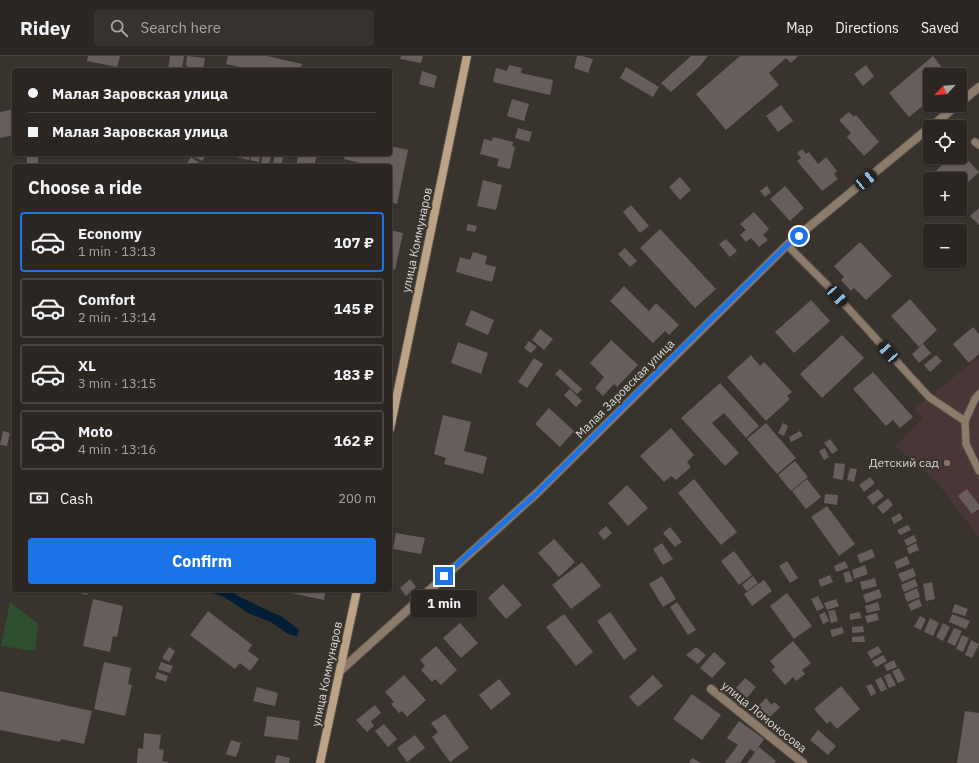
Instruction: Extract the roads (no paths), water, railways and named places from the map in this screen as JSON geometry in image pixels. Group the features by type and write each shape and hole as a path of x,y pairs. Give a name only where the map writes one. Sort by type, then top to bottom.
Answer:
{"street":[{"name":"улица Коммунаров","path":"392,419 467,56"},
{"path":"967,96 979,87"},
{"name":"Малая Заровская улица","path":"939,120 948,112"},
{"name":"Малая Заровская улица","path":"340,671 537,493 787,245 923,133"},
{"name":"улица Коммунаров","path":"320,763 357,592"},
{"name":"улица Ломоносова","path":"711,689 803,763"}],"lane":[{"path":"787,245 827,284 929,397 965,421"},
{"path":"979,394 974,399 965,421 966,444 979,471"}],"water":[{"path":"210,592 232,592 281,616 298,629 299,631 297,636 288,634 271,622 248,613 222,596"}],"place":[{"name":"Детский сад","path":"947,463"}]}
